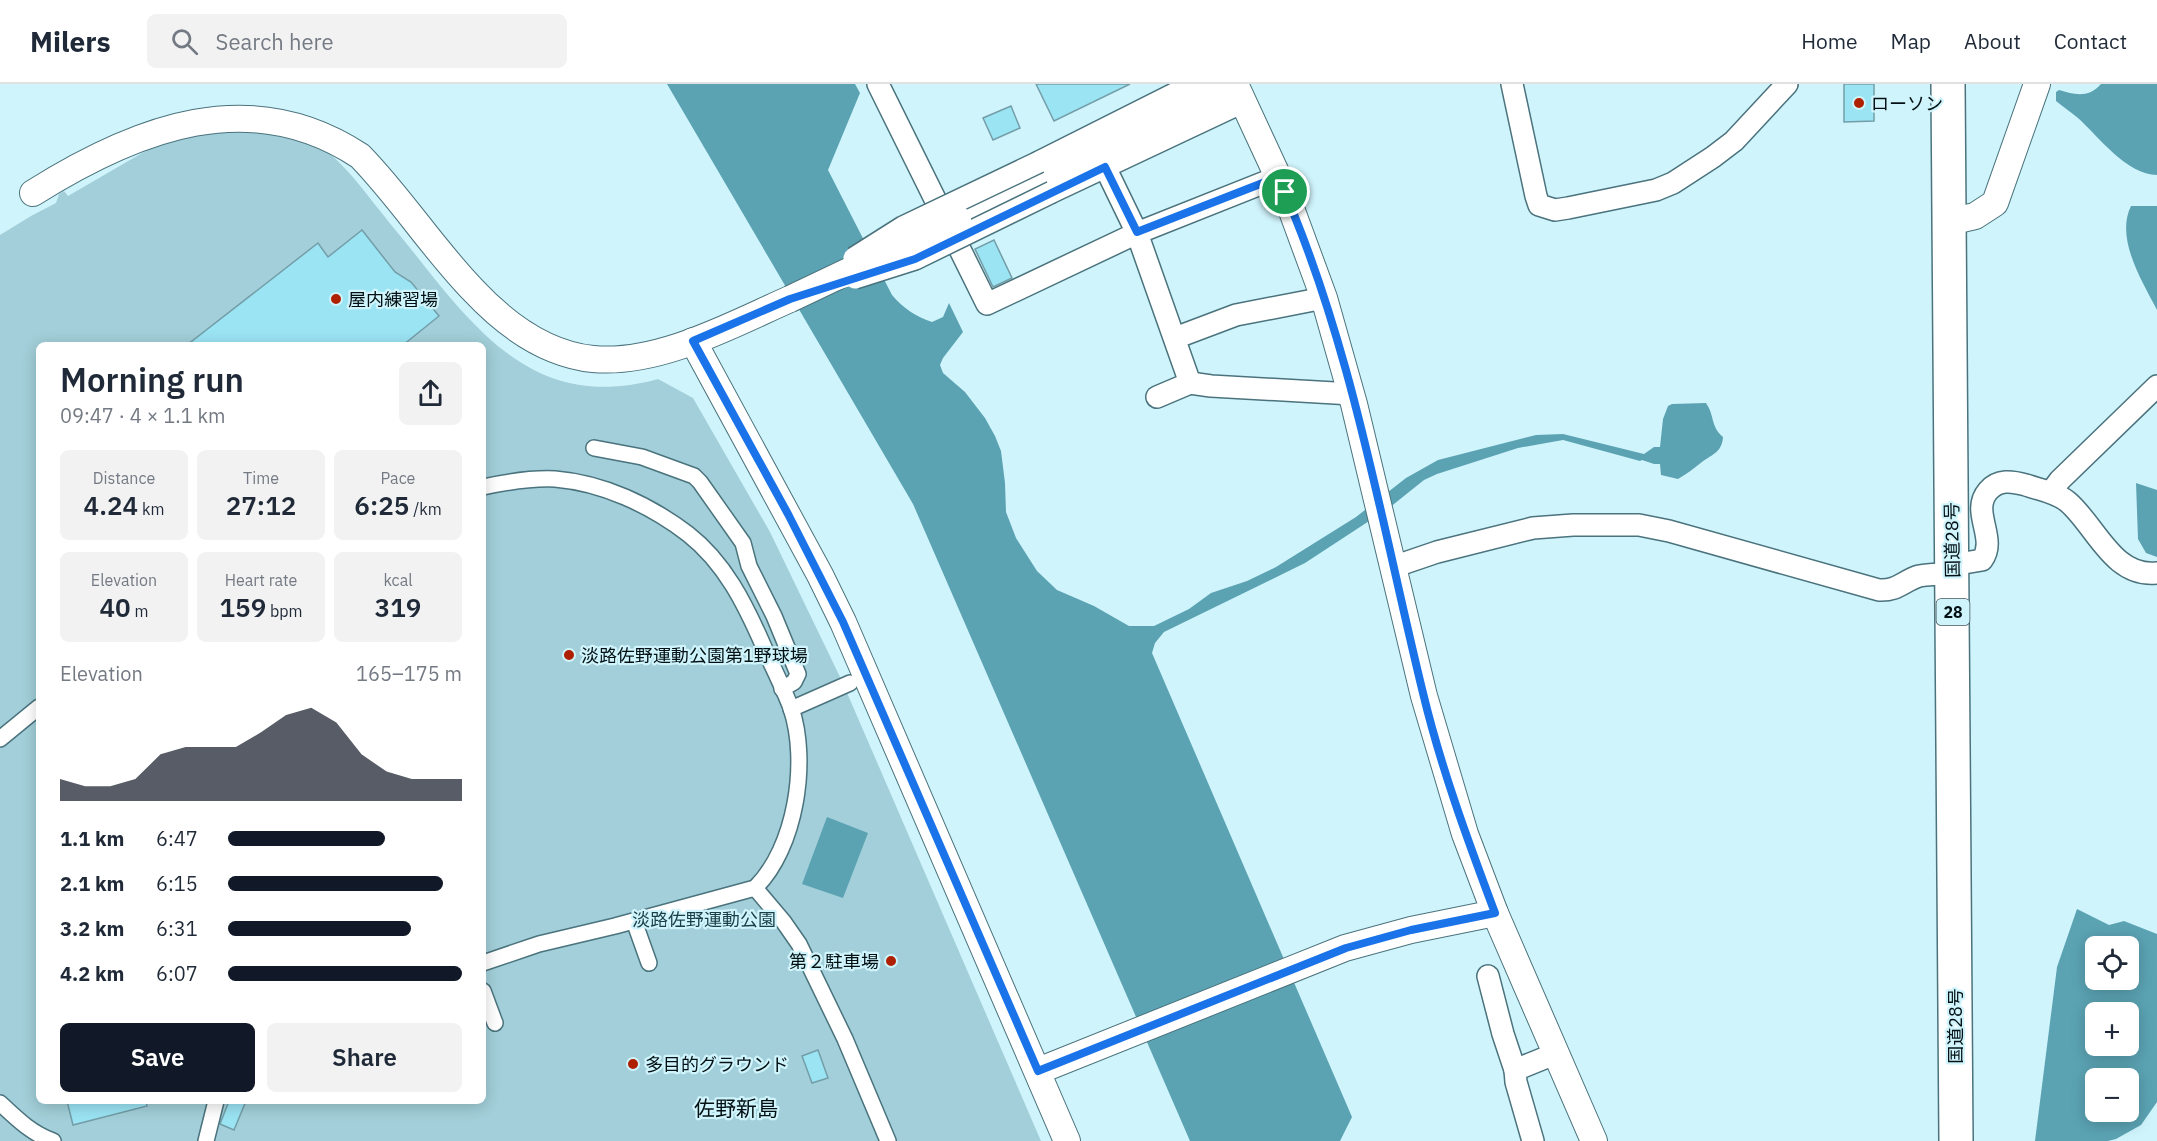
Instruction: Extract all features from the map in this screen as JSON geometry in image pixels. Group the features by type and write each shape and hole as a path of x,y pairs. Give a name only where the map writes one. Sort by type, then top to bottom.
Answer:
{"highway":[{"name":"国道28号","path":"1948,84 1956,1141"}],"street":[{"path":"878,84 987,304 1137,232 1278,177"},
{"path":"790,299 903,227 1194,84"},
{"path":"1512,84 1539,205 1556,210 1646,192 1673,183 1734,141 1787,84"},
{"path":"1949,222 1976,216 1995,203 2037,84"},
{"path":"790,299 915,259 1105,167 1237,90"},
{"path":"1237,90 1278,177 1324,298 1352,394 1424,696 1466,834 1495,913 1594,1141"},
{"path":"33,194 122,139 166,117 208,104 233,100 271,103 307,116 327,127 348,144 373,169 460,277 494,312 536,342 572,356 624,359 693,341 790,299 1237,90"},
{"path":"1105,167 1137,232 1190,383"},
{"path":"1176,338 1236,315 1324,298"},
{"path":"693,341 788,514 839,613 1068,1141"},
{"path":"1157,397 1190,383 1352,394"},
{"path":"2051,492 2060,480 2157,386"},
{"path":"594,448 642,458 694,476 705,488 743,543 749,566 774,616 798,674 794,682 782,689"},
{"path":"486,484 554,479 614,492 658,513 704,548 738,592 747,608 791,709 798,755 795,803 781,847 765,878 755,888 539,944 486,962"},
{"path":"1393,567 1437,552 1533,528 1562,525 1639,525 1662,529 1889,591 1920,576 1982,561 1986,554 1987,541 1981,509 1984,496 1997,483 2011,481 2057,495 2072,506 2125,566 2148,574 2157,573"},
{"path":"791,709 850,683"},
{"path":"0,739 36,709"},
{"path":"755,888 799,944 845,1039 888,1141"},
{"path":"1038,1071 1346,948 1392,934 1495,913"},
{"path":"634,921 649,963"},
{"path":"1488,976 1533,1141"},
{"path":"486,1000 495,1023"},
{"path":"1515,1070 1557,1053"},
{"path":"0,1103 26,1134 53,1141"},
{"path":"207,1141 215,1104"},
{"path":"211,1125 216,1141"}],"green space":[{"name":"淡路佐野運動公園","path":"208,124 302,138 321,147 349,173 467,316 492,341 519,361 548,376 581,385 617,386 658,379 693,398 770,532 841,679 1041,1141 0,1141 0,235 56,203 59,194 64,191 68,196 161,142"}],"shaded area":[{"path":"667,84 855,84 860,93 828,170 896,300 910,312 932,322 943,317 949,303 963,332 940,365 943,373 965,392 985,418 995,436 1001,451 1006,512 1016,538 1037,571 1057,590 1094,606 1129,626 1154,626 1189,609 1211,593 1247,581 1276,567 1356,517 1406,478 1438,460 1536,435 1563,434 1644,454 1654,447 1660,447 1663,419 1668,406 1706,403 1716,429 1723,437 1721,446 1713,455 1678,479 1661,475 1660,464 1640,461 1563,440 1518,448 1424,480 1389,508 1305,563 1164,632 1155,643 1152,653 1352,1117 1340,1141 1190,1141 913,504"},
{"path":"2101,84 2157,84 2157,175 2135,169 2124,162 2078,118 2056,101 2056,92 2059,90 2082,94 2092,92"},
{"path":"2131,206 2157,206 2157,310 2138,273 2128,245 2127,218"},
{"path":"2136,483 2157,490 2157,557 2146,553 2138,539"},
{"path":"827,817 868,833 843,898 802,884"},
{"path":"2077,909 2109,925 2124,921 2157,934 2157,1102 2141,1125 2116,1139 2108,1141 2035,1141 2057,967"}],"building":[{"path":"1036,84 1130,84 1054,121"},
{"name":"ローソン","path":"1844,84 1874,84 1874,121 1844,122"},
{"path":"1011,106 1020,128 993,140 983,118"},
{"name":"屋内練習場","path":"362,230 395,272 411,282 439,316 407,342 191,342 318,243 328,257"},
{"path":"994,240 1012,278 993,287 975,249"},
{"path":"818,1050 828,1078 812,1083 802,1056"},
{"path":"68,1104 147,1104 147,1106 73,1125"},
{"path":"228,1104 245,1104 234,1130 220,1124"}],"place":[{"name":"ローソン","path":"1859,103"},
{"name":"屋内練習場","path":"336,299"},
{"name":"淡路佐野運動公園第1野球場","path":"569,655"},
{"name":"第２駐車場","path":"891,961"},
{"name":"多目的グラウンド","path":"633,1064"}],"district":[{"name":"佐野新島","path":"736,1108"}],"route":[{"path":"1105,167 1137,232 1278,177 1285,192 1325,301 1354,404 1439,751 1495,913 1392,934 1346,948 1038,1071 843,622 788,514 693,341 790,299 915,259 1105,167"}]}
